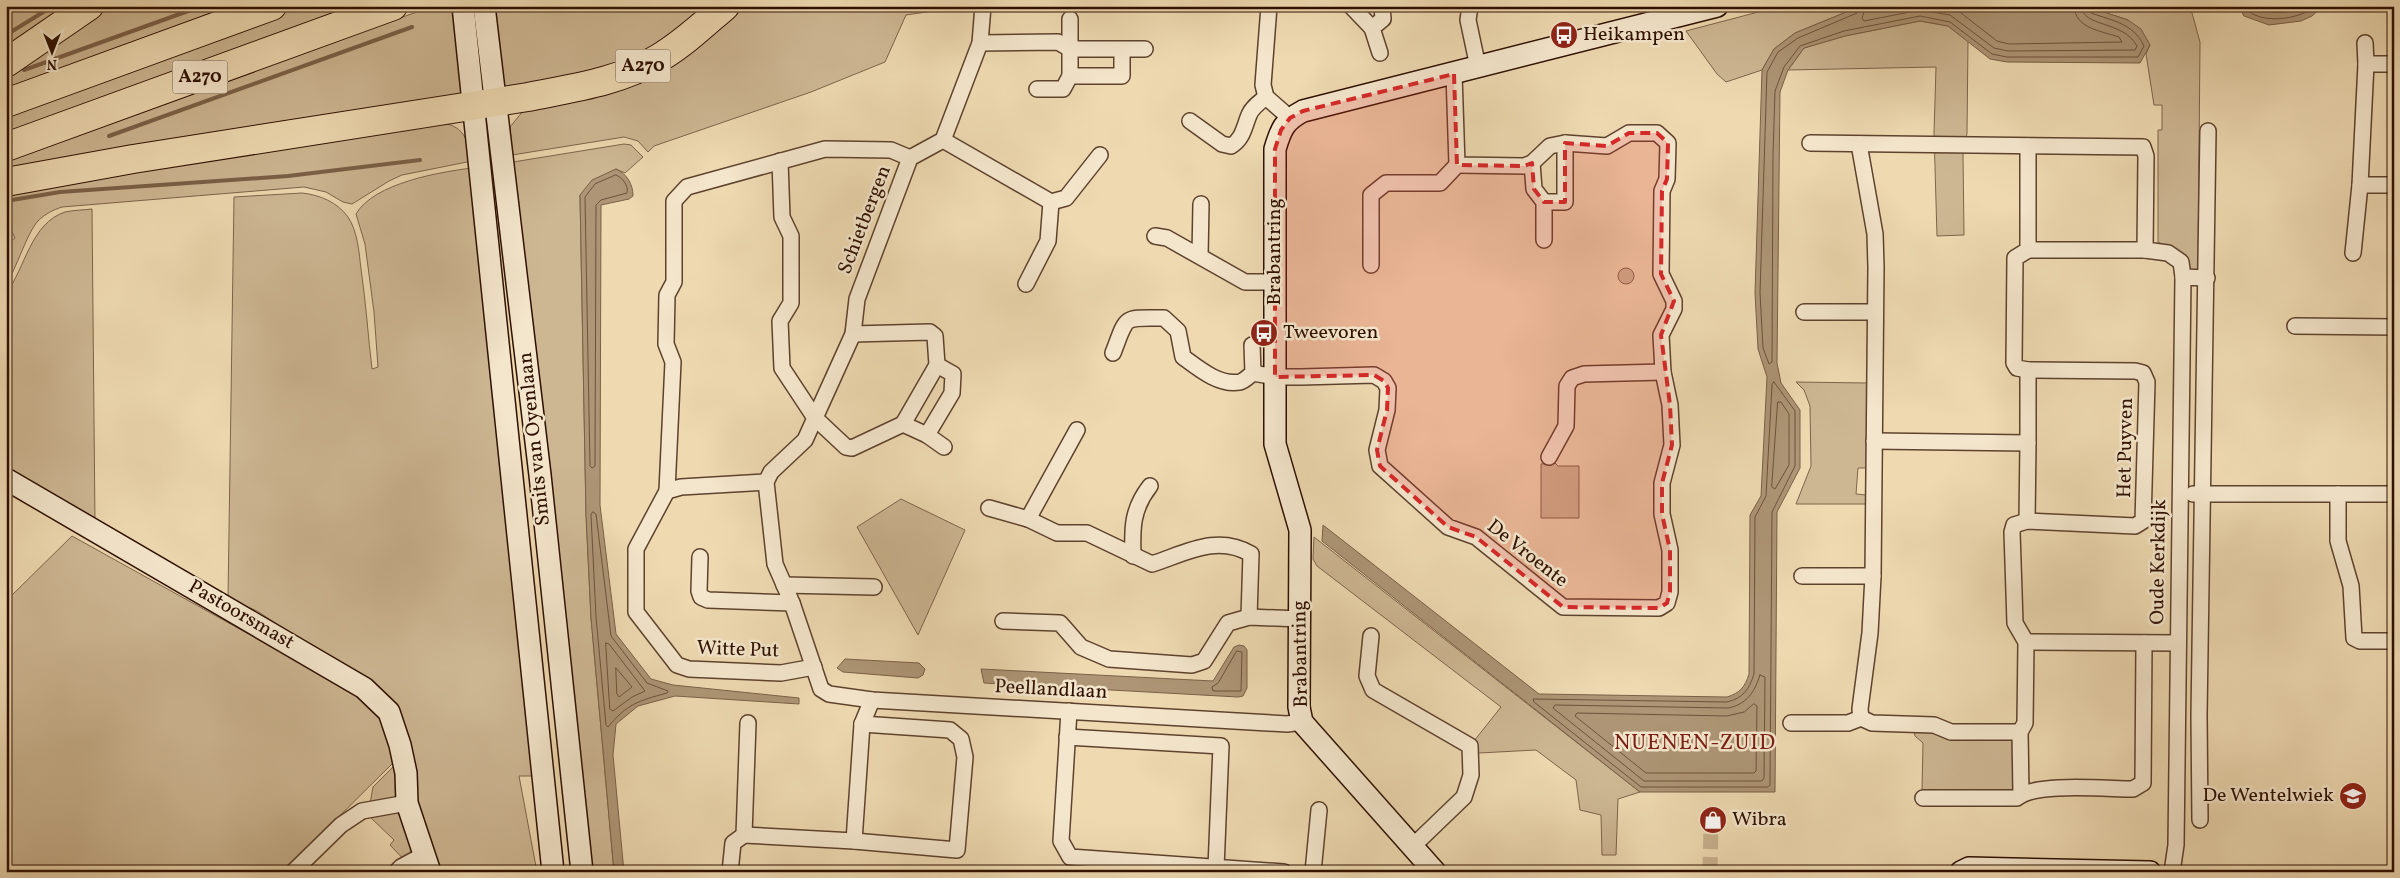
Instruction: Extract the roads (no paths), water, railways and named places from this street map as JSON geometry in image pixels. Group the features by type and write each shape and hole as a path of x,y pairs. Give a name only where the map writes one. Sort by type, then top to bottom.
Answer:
{"highway":[{"path":"6,64 89,6"},
{"name":"A270","path":"6,102 272,6"},
{"name":"A270","path":"6,147 393,6"},
{"name":"A270","path":"6,182 592,84 639,68 679,45 725,6"}],"street":[{"path":"983,6 980,43 943,140 1050,202 1066,198 1100,155"},
{"path":"1268,6 1263,85 1266,97 1290,118 1303,111 1717,6"},
{"path":"1352,6 1372,28 1380,53"},
{"path":"1372,28 1383,19 1382,6"},
{"path":"1470,6 1468,20 1478,67"},
{"name":"Smits van Oyenlaan","path":"484,8 484,103 553,872"},
{"name":"Smits van Oyenlaan","path":"464,12 484,103 540,475 582,872"},
{"path":"1037,89 1063,89 1070,76 1070,19"},
{"path":"980,43 1058,42 1070,50 1145,50"},
{"path":"2354,253 2360,185 2366,64 2365,43"},
{"path":"1070,76 1122,76 1122,50"},
{"path":"2366,64 2394,64"},
{"path":"1371,265 1371,195 1386,183 1440,183 1457,164 1454,74"},
{"path":"1190,121 1222,144 1231,146 1245,129 1249,113 1266,97"},
{"name":"Brabantring","path":"1290,118 1281,130 1276,149 1276,444 1300,530 1299,707 1302,722 1436,872"},
{"path":"2200,820 2199,715 2208,131"},
{"name":"De Vroente","path":"1276,377 1374,375 1384,381 1388,388 1387,410 1377,450 1380,466 1448,527 1476,537 1563,607 1659,608 1668,603 1670,592 1670,550 1662,514 1662,483 1672,445 1670,405 1663,372 1660,335 1674,309 1674,301 1661,274 1662,191 1667,179 1668,142 1657,133 1629,133 1607,146 1565,143 1550,146 1532,162"},
{"name":"Schietbergen","path":"766,482 771,472 805,440 854,334 857,299 910,158 943,140"},
{"path":"1544,202 1565,202 1565,143"},
{"path":"1810,143 2143,146 2146,156 2145,250"},
{"path":"1859,144 1875,234 1873,576 1870,633 1860,709 1861,718"},
{"path":"2028,146 2028,250"},
{"path":"854,334 930,332 935,336 937,365 903,424 852,448 846,447 815,418 782,368 780,321 791,303 791,236 782,217 780,161 825,149 891,150 910,158"},
{"name":"Witte Put","path":"780,161 688,188 674,201 674,282 667,295 666,344 673,362 667,490 636,549 636,612 677,665 689,669 782,673 814,667"},
{"path":"1457,164 1524,166 1532,162 1534,189 1544,202 1544,240"},
{"path":"2360,185 2394,185"},
{"path":"1026,284 1048,241 1050,202"},
{"path":"1200,256 1201,204"},
{"path":"1154,236 1167,238 1245,282 1276,282"},
{"path":"2021,794 2020,732 2025,723 2026,642 2015,623 2012,532 2014,525 2027,521 2028,370 2018,368 2014,363 2015,258 2028,250 2145,250 2168,253 2181,262 2183,277 2206,278"},
{"name":"Oude Kerkdijk","path":"2172,872 2176,845 2183,277"},
{"path":"1804,312 1875,312"},
{"path":"1112,353 1125,323 1131,318 1164,318 1178,331 1183,357 1204,372 1224,381 1240,382 1253,373 1276,377"},
{"path":"2295,326 2394,327"},
{"path":"1252,346 1253,373"},
{"path":"927,435 952,393 953,374 937,365"},
{"name":"Het Puyven","path":"2027,521 2135,526 2143,522 2147,382 2143,374 2135,371 2028,370"},
{"path":"1549,457 1566,426 1567,386 1572,378 1584,374 1663,372"},
{"path":"903,424 927,435 944,447"},
{"path":"1028,520 1077,430"},
{"path":"1874,441 2028,443"},
{"name":"Pastoorsmast","path":"6,479 364,688 389,712 400,745 406,773 407,803 428,863"},
{"path":"667,490 681,486 766,482 775,564 792,603 814,667"},
{"path":"1133,556 1132,526 1143,494 1150,486"},
{"path":"2181,494 2394,494"},
{"path":"2338,494 2338,541 2351,586 2354,638 2360,641 2394,641"},
{"path":"989,508 1028,520 1057,534 1087,533 1152,564 1208,544 1231,545 1251,554 1248,617"},
{"path":"700,557 699,591 701,597 708,600 792,603"},
{"path":"1802,576 1873,576"},
{"path":"784,585 874,587"},
{"path":"1003,621 1060,622 1081,647 1109,659 1192,664 1204,661 1228,623 1248,617 1300,619"},
{"path":"1371,636 1367,676 1373,690 1470,746 1471,775 1464,797 1412,847"},
{"path":"2026,642 2177,643"},
{"path":"1923,798 2016,798 2021,794 2040,788 2133,789 2143,783 2144,643"},
{"name":"Peellandlaan","path":"814,667 821,689 829,694 872,700 1287,724 1302,722"},
{"path":"854,841 862,724 872,700"},
{"path":"1069,711 1061,841 1070,857 1284,872"},
{"path":"2177,715 2199,715"},
{"path":"1791,723 1848,723 1861,718 1872,723 1934,725 1951,732 2020,732"},
{"path":"744,835 748,723"},
{"path":"730,872 733,843 744,835 854,841 957,850 966,757 961,739 950,730 862,724"},
{"path":"1067,737 1221,746 1216,868"},
{"path":"293,872 341,825 362,811 407,803"},
{"path":"1313,872 1318,810"},
{"path":"396,872 401,867 428,863"},
{"path":"1961,872 1969,868 2150,872"}],"water":[{"path":"1861,6 2086,6 2128,20 2141,29 2150,45 2140,63 2007,62 1990,59 1948,26 1920,21 1845,36 1804,48 1788,70 1780,92 1777,363 1781,383 1800,410 1800,468 1777,512 1775,792 1640,792 1322,541 1323,525 1539,694 1727,697 1741,689 1746,683 1749,674 1750,515 1761,496 1767,377 1758,349 1755,293 1762,70 1774,49 1795,33"},
{"path":"2238,6 2323,6 2312,16 2301,21 2269,25 2244,16"},
{"path":"616,169 629,180 633,196 629,199 601,205 600,505 616,634 651,679 673,685 799,698 799,704 675,696 638,706 616,724 613,755 624,872 614,872 591,618 586,515 580,195 592,180"},
{"path":"1244,646 1247,650 1247,688 1243,696 1238,697 984,683 981,669 1213,681 1234,647"},
{"path":"845,659 919,663 925,669 923,675 918,678 843,672 837,668"}],"waterway":[{"path":"6,35 53,6"},
{"path":"24,70 202,6"},
{"path":"109,136 412,27"},
{"path":"6,201 60,192 288,176 420,160"}],"tunnel":[{"path":"1710,872 1711,827"}],"place":[{"name":"Heikampen","path":"1564,35"},
{"name":"Tweevoren","path":"1264,333"},
{"name":"De Wentelwiek","path":"2353,796"},
{"name":"Wibra","path":"1713,820"}],"district":[{"name":"NUENEN-ZUID","path":"1695,743"}]}
